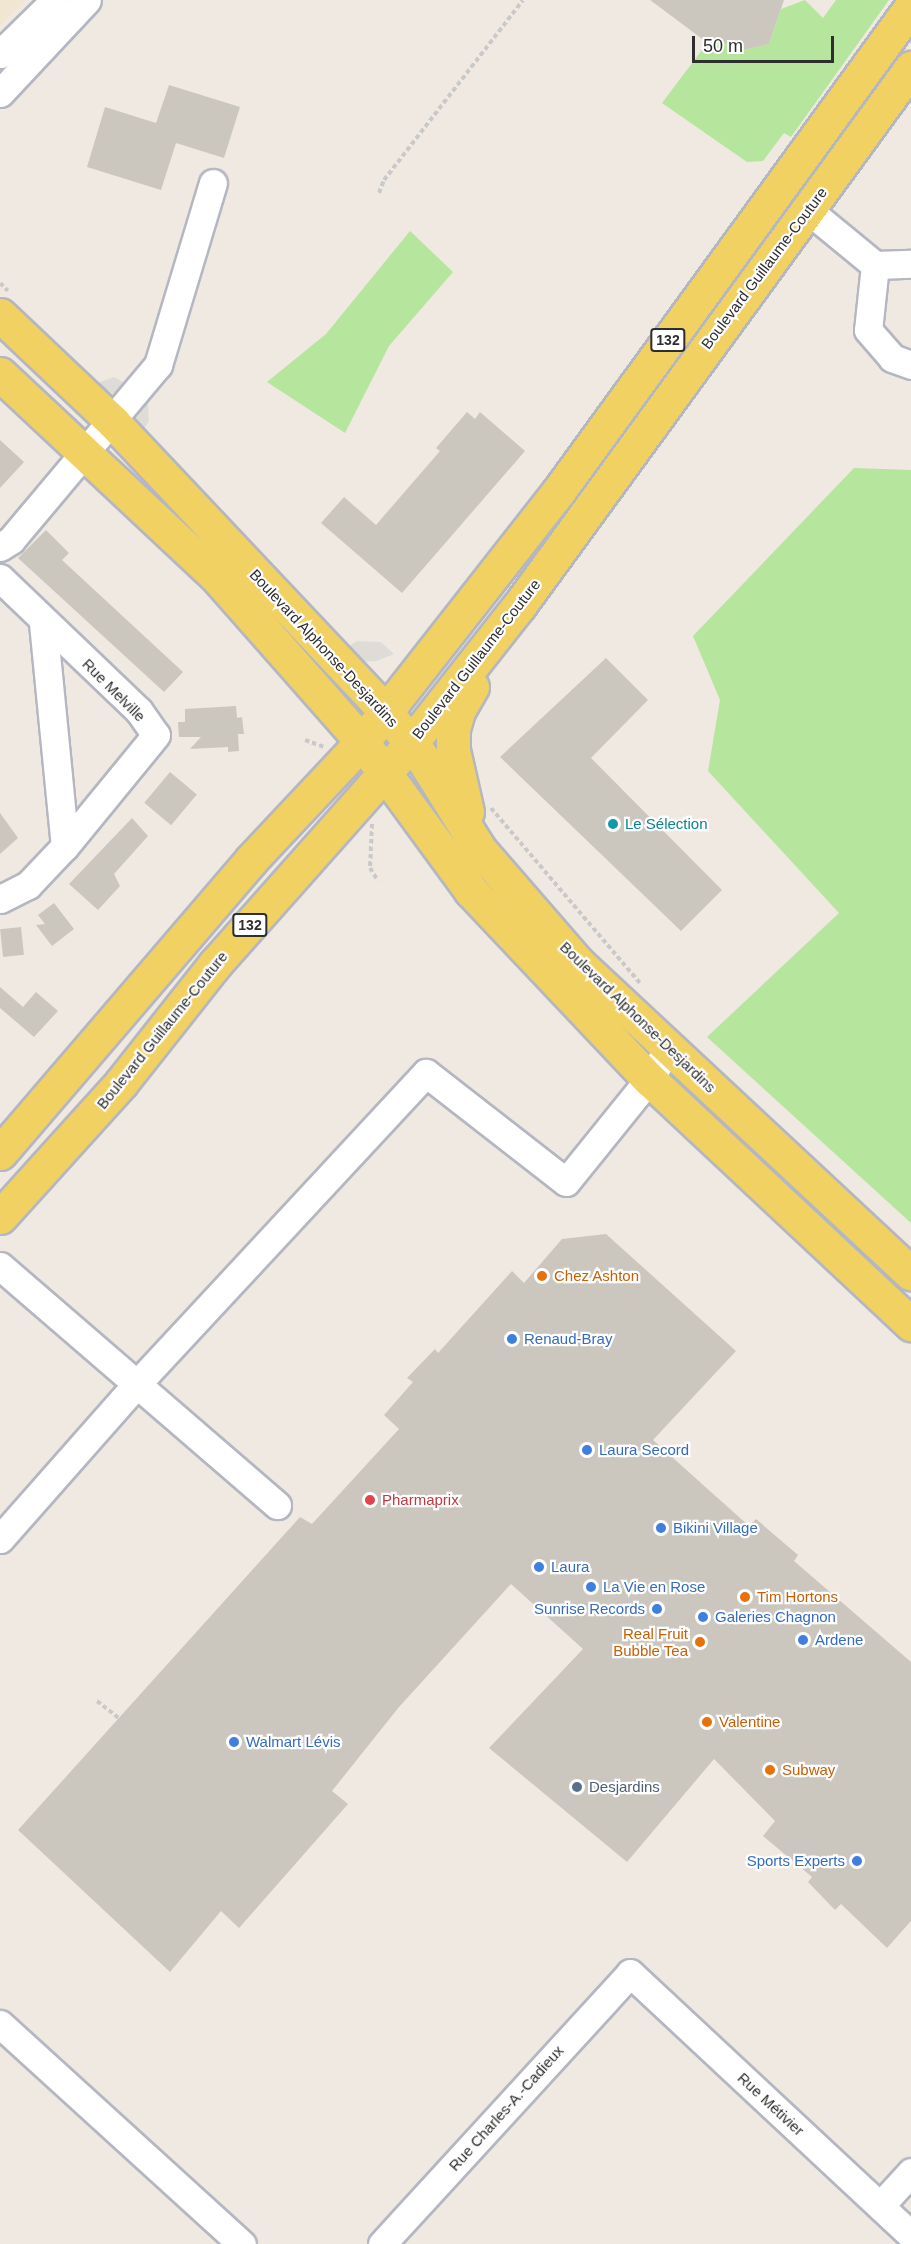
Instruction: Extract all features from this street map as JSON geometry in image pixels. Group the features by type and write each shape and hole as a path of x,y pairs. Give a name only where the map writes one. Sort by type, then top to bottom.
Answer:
{"main road":[{"name":"132","path":"0,1153 252,859 362,742 558,492 911,7"},
{"name":"Boulevard Guillaume-Couture","path":"0,1217 121,1083 215,964 411,743 519,606 911,68"},
{"name":"Boulevard Alphonse-Desjardins","path":"0,315 113,422 385,711 411,743 480,850 578,963 911,1273"},
{"name":"Boulevard Alphonse-Desjardins","path":"0,374 215,575 362,742 471,891 649,1079 911,1324"},
{"path":"480,850 458,779 453,729 458,711 519,606"}],"street":[{"path":"0,54 55,0"},
{"path":"0,93 87,0"},
{"path":"0,548 11,540 82,452 113,422 158,365 213,183"},
{"path":"808,210 875,265 911,264"},
{"path":"875,265 868,330 892,358 911,365"},
{"name":"Rue Melville","path":"0,578 43,623 139,711 156,735 65,846 28,885 0,899"},
{"path":"43,623 65,846"},
{"path":"0,1539 136,1385 426,1073 566,1182 649,1079 669,1048"},
{"path":"0,1266 277,1505"},
{"name":"Rue Métivier","path":"630,1973 911,2235"},
{"name":"Rue Charles-A.-Cadieux","path":"382,2244 630,1973"},
{"path":"0,2024 242,2244"},
{"path":"880,2206 911,2172"}],"path":[{"path":"379,193 384,180 523,0"},
{"path":"305,740 327,750"},
{"path":"483,798 649,992"},
{"path":"372,816 370,868 378,881"},
{"path":"97,1701 119,1719"}],"shaded area":[{"path":"0,0 26,0 0,25"},
{"path":"114,377 127,384 113,394 95,384"},
{"path":"141,399 148,405 149,421 144,429 132,414"},
{"path":"357,641 381,642 394,654 376,661 359,662 346,648"}],"green space":[{"path":"805,0 823,18 836,0 889,0 791,137 784,133 763,161 747,162 662,103 711,38 743,50 769,44 781,9"},
{"path":"410,231 453,272 389,346 345,433 267,382 326,334"},
{"path":"854,468 911,470 911,1223 707,1037 839,913 708,771 720,700 693,636"}],"building":[{"path":"650,0 784,0 769,44 743,50 711,38 709,44"},
{"path":"169,85 240,107 224,158 176,143 161,190 87,167 105,107 156,123"},
{"path":"467,412 475,419 480,412 525,451 402,593 321,523 344,497 376,525 440,451 436,448"},
{"path":"0,440 24,462 0,488"},
{"path":"46,530 69,553 62,560 183,672 164,692 18,558"},
{"name":"Le Sélection","path":"606,658 648,700 591,758 722,890 681,931 500,757"},
{"path":"236,706 237,718 242,717 244,734 238,734 239,751 228,752 228,747 190,749 201,737 179,737 178,722 185,722 185,709"},
{"path":"170,772 197,794 171,825 144,803"},
{"path":"0,813 18,838 0,854"},
{"path":"132,818 148,836 114,874 120,886 98,910 69,884"},
{"path":"54,903 74,929 52,946 36,925 45,924 38,915"},
{"path":"21,927 24,955 3,957 0,929"},
{"path":"0,987 23,1007 36,992 58,1011 34,1037 0,1008"},
{"name":"Galeries Chagnon","path":"606,1234 736,1351 653,1440 749,1526 756,1519 798,1555 794,1561 911,1662 911,1921 887,1948 841,1904 835,1910 808,1882 812,1877 763,1836 775,1821 714,1759 627,1862 489,1748 583,1649 511,1584 399,1707 332,1791 348,1804 239,1928 221,1911 170,1972 18,1830 300,1517 312,1524 399,1429 384,1415 413,1382 407,1378 435,1349 438,1353 512,1271 524,1283 562,1239"}],"place":[{"name":"Le Sélection","path":"613,824"},
{"name":"Chez Ashton","path":"542,1276"},
{"name":"Renaud-Bray","path":"512,1339"},
{"name":"Laura Secord","path":"587,1450"},
{"name":"Pharmaprix","path":"370,1500"},
{"name":"Bikini Village","path":"661,1528"},
{"name":"Laura","path":"539,1567"},
{"name":"La Vie en Rose","path":"591,1587"},
{"name":"Tim Hortons","path":"745,1597"},
{"name":"Sunrise Records","path":"657,1609"},
{"name":"Galeries Chagnon","path":"703,1617"},
{"name":"Ardene","path":"803,1640"},
{"name":"Real Fruit Bubble Tea","path":"700,1642"},
{"name":"Valentine","path":"707,1722"},
{"name":"Walmart Lévis","path":"234,1742"},
{"name":"Subway","path":"770,1770"},
{"name":"Desjardins","path":"577,1787"},
{"name":"Sports Experts","path":"857,1861"}]}
